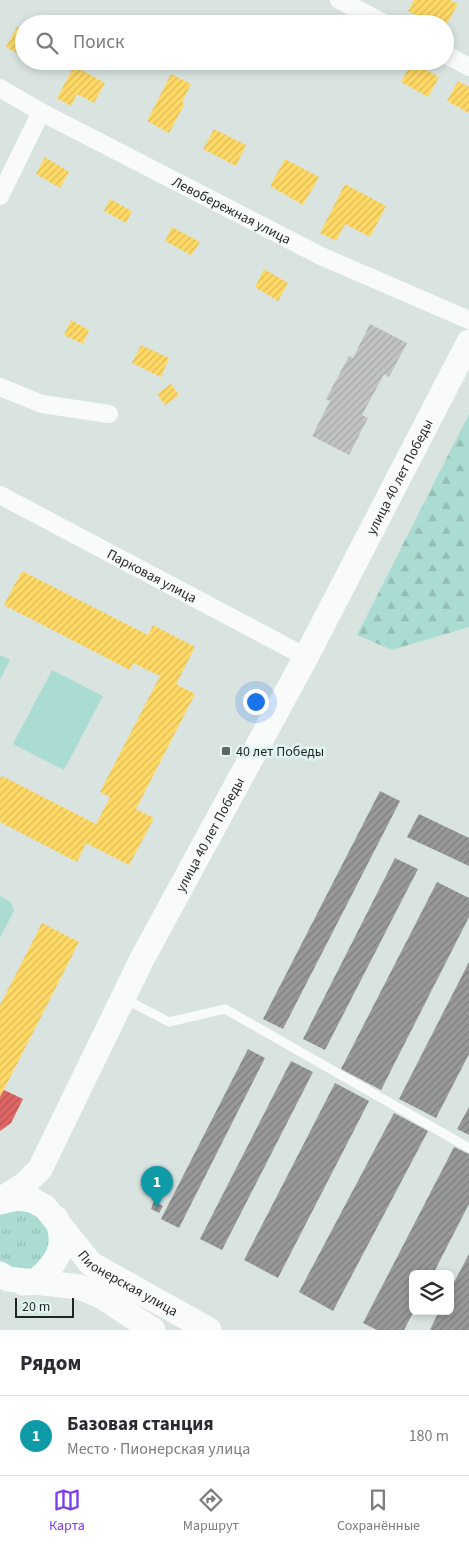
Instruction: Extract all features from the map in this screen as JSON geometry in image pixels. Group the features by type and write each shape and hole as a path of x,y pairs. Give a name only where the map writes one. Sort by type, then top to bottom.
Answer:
{"main road":[{"name":"улица 40 лет Победы","path":"40,1169 142,959 306,658 469,342"},
{"path":"0,1201 25,1184 40,1169"},
{"path":"0,1288 13,1284 33,1282 46,1271 56,1258 62,1243 59,1224 46,1192 40,1169"},
{"path":"0,1201 17,1198 32,1200 45,1207 59,1224"},
{"name":"Пионерская улица","path":"59,1224 91,1264 209,1330"},
{"path":"0,1274 8,1278 79,1287 100,1296 153,1330"}],"street":[{"path":"339,0 368,15"},
{"path":"454,58 469,66"},
{"name":"Левобережная улица","path":"0,88 41,112 321,256 469,320"},
{"path":"0,196 41,112"},
{"path":"0,387 42,404 109,414"},
{"name":"Парковая улица","path":"0,495 306,658"}],"lane":[{"path":"123,998 169,1022 225,1009 469,1148"}],"green space":[{"path":"469,414 469,627 392,650 357,635"},
{"path":"0,655 10,660 0,680"},
{"path":"52,670 103,696 64,770 13,744"},
{"path":"0,896 11,902 14,911 0,938"},
{"path":"16,1208 36,1212 49,1228 51,1248 30,1272 0,1268 0,1214"}],"building: Жильё":[{"path":"414,0 450,0 458,4 452,15 416,15 408,11"},
{"path":"15,31 15,52 6,47"},
{"path":"72,70 81,70 105,83 94,103 77,94 71,106 57,98"},
{"path":"408,70 426,70 439,77 428,97 401,82"},
{"path":"171,74 191,84 182,102 185,103 169,133 147,121"},
{"path":"458,81 469,87 469,113 447,101"},
{"path":"214,129 246,145 236,166 203,149"},
{"path":"45,157 69,172 60,188 36,174"},
{"path":"285,159 319,177 303,205 270,186"},
{"path":"345,184 386,206 370,237 345,224 336,241 320,233"},
{"path":"110,199 132,211 126,223 104,211"},
{"path":"172,227 200,242 191,255 165,241"},
{"path":"264,269 288,283 278,301 255,287"},
{"path":"71,320 89,330 83,344 64,335"},
{"path":"141,345 169,358 161,377 132,363"},
{"path":"171,384 179,395 165,405 157,394"},
{"path":"22,571 148,635 153,625 195,647 176,684 195,694 136,809 154,818 129,865 86,843 77,862 0,822 0,779 2,776 96,824 110,797 100,792 160,676 133,663 130,670 4,605"},
{"path":"42,923 79,942 0,1097 0,1005"}],"building: Торговля":[{"path":"4,1090 23,1099 11,1123 0,1131 0,1097"}],"building: Промзона":[{"path":"380,791 400,801 283,1029 263,1019"},
{"path":"419,814 469,838 469,866 407,837"},
{"path":"395,858 418,869 325,1050 303,1039"},
{"path":"437,882 469,898 469,917 381,1090 341,1069"},
{"path":"469,962 469,1054 436,1118 399,1099"},
{"path":"248,1049 265,1058 179,1228 161,1219"},
{"path":"291,1061 313,1072 222,1250 200,1239"},
{"path":"335,1083 369,1101 278,1278 244,1260"},
{"path":"469,1107 469,1135 457,1129"},
{"path":"394,1113 428,1131 333,1311 299,1292"},
{"path":"454,1147 469,1154 469,1204 435,1270 409,1270 409,1315 412,1315 404,1330 377,1330 363,1323"},
{"path":"154,1201 163,1206 159,1213 151,1209"},
{"path":"469,1254 469,1330 430,1330 437,1315 454,1315 454,1282"}],"building: Прочее":[{"path":"370,324 407,343 389,377 384,374 362,415 368,418 349,455 312,436 330,401 326,399 349,356 353,358"}],"place":[{"name":"40 лет Победы","path":"226,751"},
{"name":"Базовая станция","path":"157,1207"}]}
